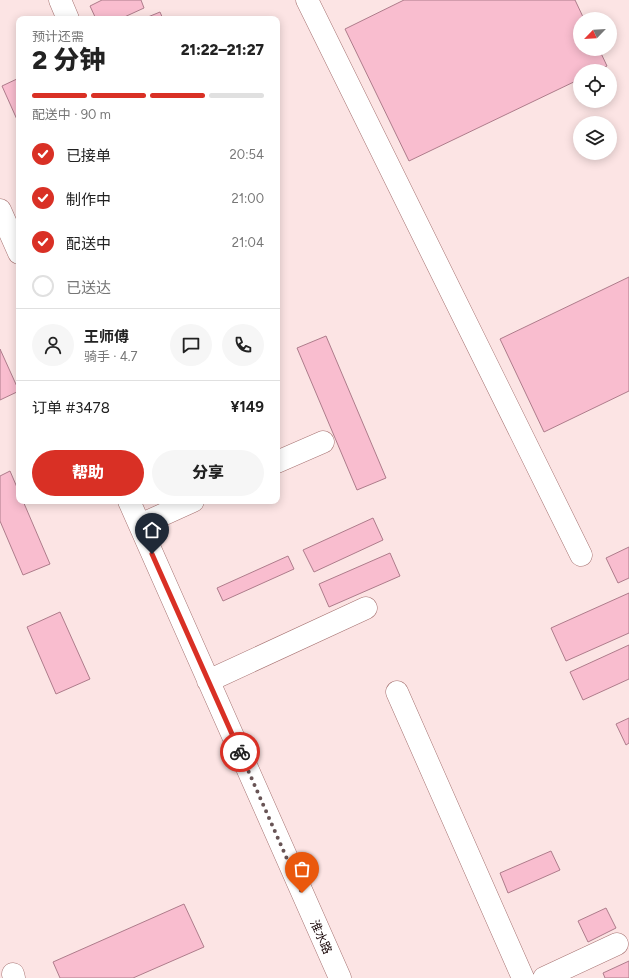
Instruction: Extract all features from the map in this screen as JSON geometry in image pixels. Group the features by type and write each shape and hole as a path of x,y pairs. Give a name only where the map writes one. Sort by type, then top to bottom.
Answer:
{"street":[{"path":"60,0 67,16"},
{"path":"307,0 581,555"},
{"path":"0,210 16,246"},
{"path":"280,461 322,442"},
{"name":"淮水路","path":"130,504 340,978"},
{"path":"140,525 186,504"},
{"path":"208,681 366,608"},
{"path":"397,692 524,978"},
{"path":"544,978 617,944"}],"building":[{"path":"102,0 141,0 144,8 127,16 95,16 90,6"},
{"path":"404,0 575,0 581,12 573,12 573,56 602,56 606,64 573,64 573,82 409,161 345,29"},
{"path":"160,12 162,16 150,16"},
{"path":"16,79 16,117 2,86"},
{"path":"629,277 629,391 544,432 500,339"},
{"path":"326,336 386,478 357,490 297,348"},
{"path":"0,349 16,384 16,392 0,400"},
{"path":"10,471 16,485 16,504 24,504 50,564 23,575 0,521 0,476"},
{"path":"373,518 383,540 314,572 303,550"},
{"path":"629,547 629,578 618,583 606,558"},
{"path":"390,553 400,576 329,607 319,584"},
{"path":"288,556 294,569 223,601 217,588"},
{"path":"629,593 629,633 566,661 551,628"},
{"path":"60,612 90,679 56,694 27,627"},
{"path":"629,645 629,679 583,700 570,672"},
{"path":"629,718 629,743 626,745 616,724"},
{"path":"551,851 560,870 508,893 500,873"},
{"path":"184,904 204,947 133,978 60,978 53,962"},
{"path":"606,908 616,928 588,942 578,921"},
{"path":"629,961 629,978 605,978 603,973"}],"way so far":[{"path":"240,752 302,893"}],"route":[{"path":"152,554 240,752"}]}
